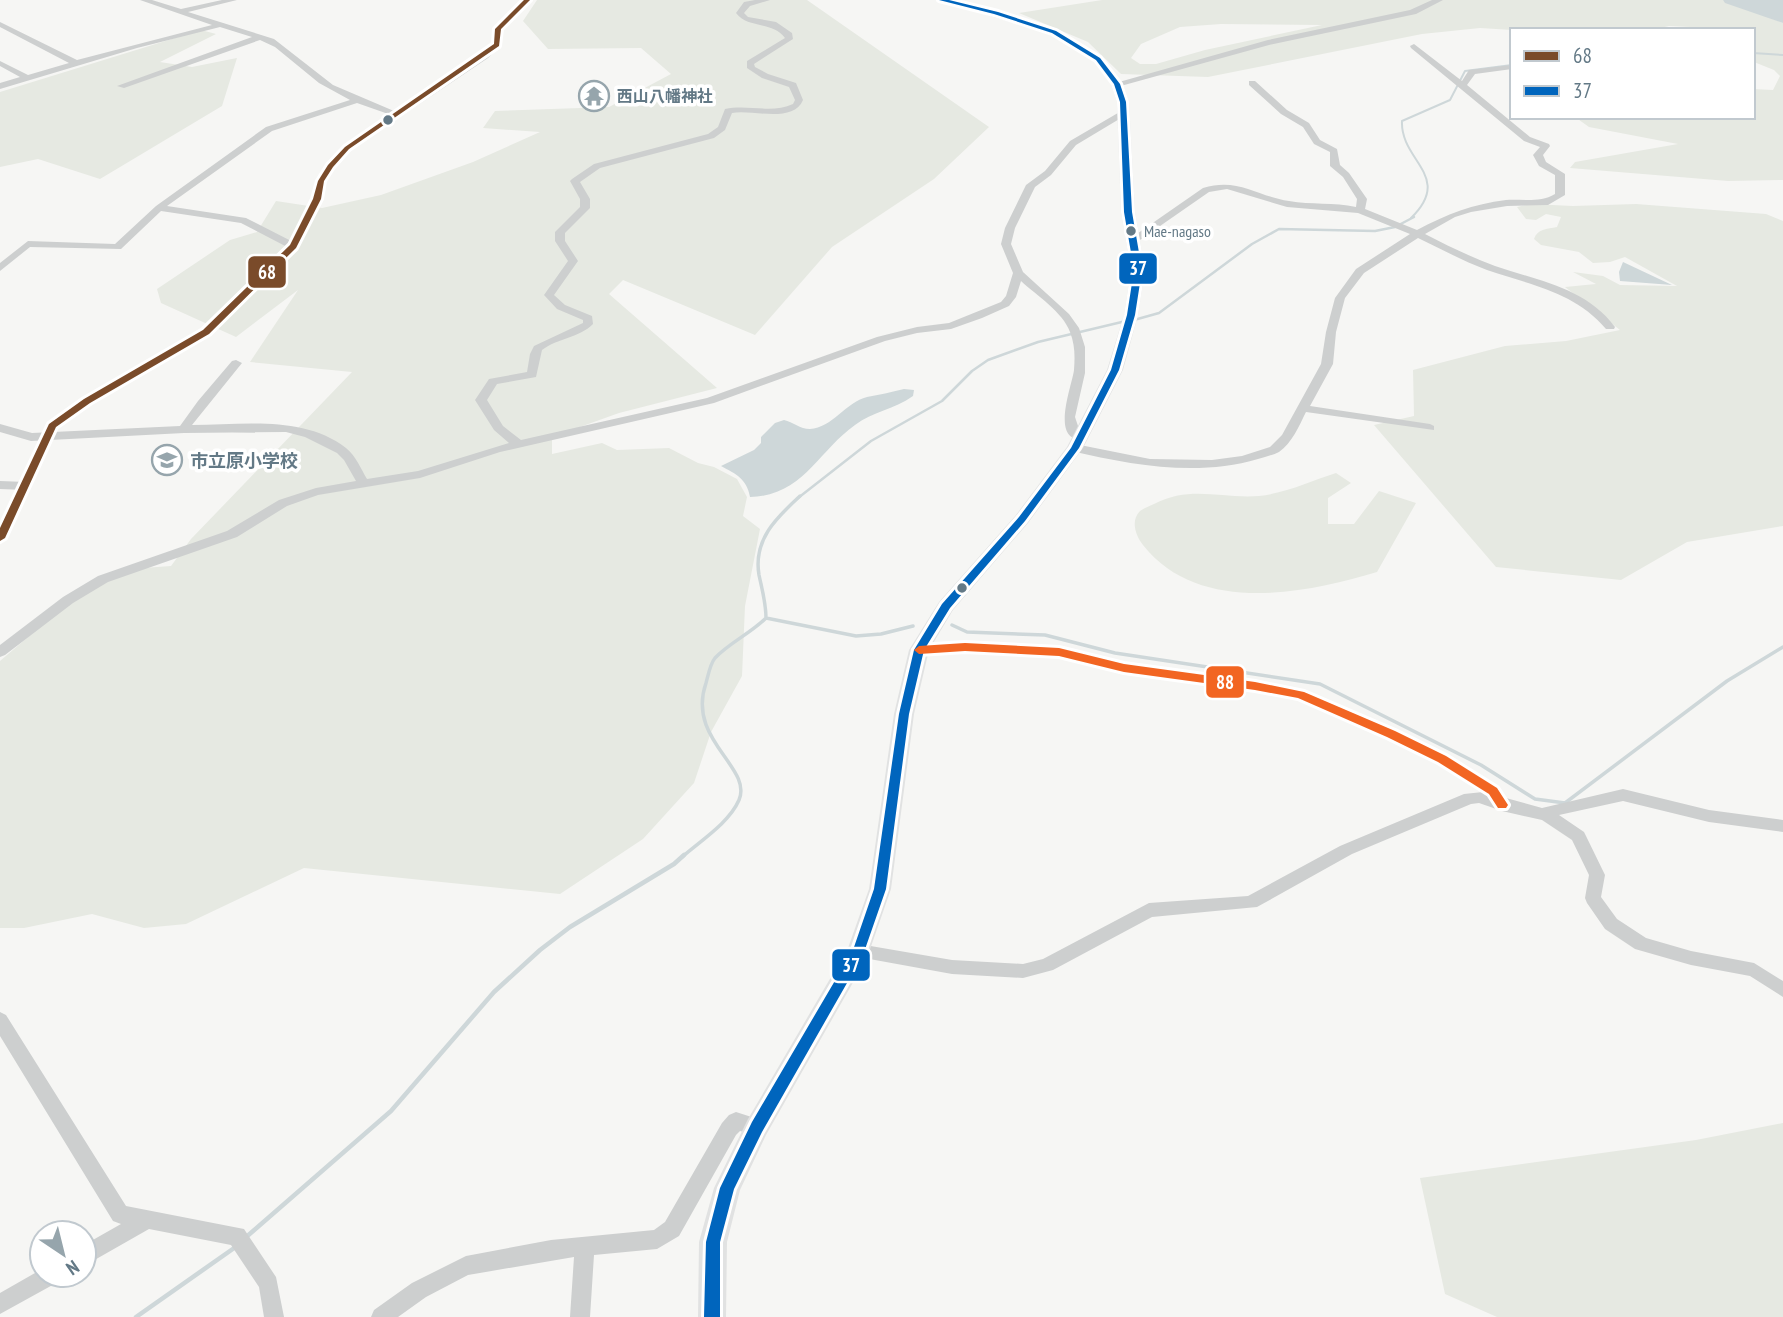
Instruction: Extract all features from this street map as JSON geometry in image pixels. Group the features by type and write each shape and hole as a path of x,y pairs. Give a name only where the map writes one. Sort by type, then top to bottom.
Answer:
{"main road":[{"path":"712,1317 713,1242 727,1188 757,1127 859,951 880,889 904,714 919,650 946,606 1022,519 1078,442 1115,370 1131,315 1138,270 1128,212 1123,113 1117,84 1098,59 1054,32 996,13 942,0"}],"street":[{"path":"144,0 285,49 322,81 352,97 397,114"},
{"path":"176,12 232,0"},
{"path":"518,444 498,428 481,400 493,381 532,374 535,355 541,346 580,332 588,324 588,318 564,309 551,299 550,295 573,261 560,242 560,232 585,208 585,199 575,181 597,166 711,136 722,128 728,111 740,108 783,110 797,105 799,100 793,85 765,76 751,68 750,63 754,58 789,39 789,35 778,26 745,19 740,13 747,4 766,0"},
{"path":"1117,84 1268,43 1413,12 1439,0"},
{"path":"513,1 526,1"},
{"path":"0,538 52,426 76,408 206,332 293,246 330,166 347,148 497,45 498,29 526,1"},
{"path":"0,24 76,62"},
{"path":"0,86 76,62 220,25"},
{"path":"121,86 258,38"},
{"path":"1123,113 1073,143 1048,173 1031,185 1014,218 1006,244 1018,273 1065,316 1074,328 1080,347 1079,373 1069,417 1078,442 1150,463 1212,464 1260,456 1280,445 1302,408 1327,363 1331,332 1343,291 1373,261 1469,209 1507,202 1548,202 1560,195 1560,174 1542,164 1538,155 1546,146 1527,139 1415,46"},
{"path":"0,63 28,78"},
{"path":"1463,85 1472,72 1510,67"},
{"path":"1252,83 1284,112 1306,125 1317,142 1334,151 1335,166 1346,176 1362,199 1360,210"},
{"path":"0,268 29,244 117,247 159,208 269,129 354,101"},
{"path":"1134,240 1206,190 1218,185 1237,187 1286,204 1360,210 1477,263 1559,289 1602,316 1610,327"},
{"path":"159,208 243,220 293,246"},
{"path":"0,653 68,600 103,579 233,534 283,503 316,492 420,474 518,444 677,410 745,390 881,339 960,323 1005,304 1011,298 1018,273"},
{"path":"184,429 236,363"},
{"path":"1302,408 1430,428"},
{"path":"0,428 31,438 184,429 297,430 341,450 349,458 364,484"},
{"path":"0,485 26,486"},
{"path":"919,650 965,647 1059,652 1124,668 1255,685 1300,695 1391,734 1451,764 1493,791 1502,805"},
{"path":"1547,815 1548,812 1623,795 1709,817 1783,826"},
{"path":"859,951 952,967 1023,971 1046,965 1149,910 1251,902 1346,850 1469,798 1479,797 1547,815 1578,836 1597,875 1593,898 1611,924 1641,944 1691,958 1754,970 1783,990"},
{"path":"0,1020 120,1214 237,1236 269,1284 274,1317"},
{"path":"381,1317 419,1290 466,1266 551,1250 657,1239 672,1229 736,1121 757,1127"},
{"path":"98,1248 146,1220"},
{"path":"580,1317 584,1248"},
{"path":"0,1304 28,1288"}],"shaded area":[{"path":"537,0 807,0 989,127 934,179 832,247 755,335 623,280 609,294 717,388 619,413 552,437 552,454 602,443 617,450 669,448 737,479 747,497 743,516 760,529 745,606 742,676 711,732 694,783 643,839 560,894 304,868 186,924 144,928 92,914 24,928 0,928 0,661 77,595 129,569 171,566 191,539 352,372 250,362 298,290 236,337 161,303 157,289 230,240 257,232 276,201 322,208 381,195 473,162 540,132 483,128 495,111 609,107 671,74 641,48 548,49 523,21"},
{"path":"1102,0 1723,0 1783,23 1783,180 1728,181 1570,168 1575,162 1678,144 1589,127 1578,119 1755,119 1755,89 1773,90 1780,76 1774,70 1755,62 1755,28 1480,28 1422,34 1208,77 1121,74 1088,42 1019,13","holes":["1221,24 1322,25 1205,50 1156,64 1140,64 1131,58 1141,44 1180,27"]},
{"path":"1723,0 1783,0 1783,23 1725,3"},
{"path":"201,30 216,34 160,62 192,67 237,58 222,106 100,179 38,159 0,167 0,92"},
{"path":"1531,204 1636,204 1766,214 1783,221 1783,526 1687,542 1621,580 1496,567 1374,425 1414,416 1413,370 1505,346 1566,341 1620,330 1565,287 1596,284 1573,272 1603,276 1620,285 1677,286 1625,257 1610,262 1593,263 1579,252 1541,245 1534,239 1537,233 1557,227 1561,217 1546,214 1536,220 1526,219 1517,207"},
{"path":"1623,262 1672,285 1620,281 1619,272"},
{"path":"904,389 914,390 913,396 855,425 797,481 784,489 768,495 750,497 743,481 721,466 754,450 761,443 761,437 775,423 784,420 806,429 818,428 859,400"},
{"path":"1336,473 1351,483 1328,498 1328,524 1354,524 1379,491 1416,503 1377,572 1285,592 1222,590 1192,582 1166,567 1143,545 1136,533 1135,519 1140,511 1168,498 1193,494 1259,496 1289,490"},
{"path":"1783,1123 1783,1317 1497,1317 1445,1294 1420,1178 1696,1140"}],"waterway":[{"path":"1755,53 1783,55"},
{"path":"1411,218 1423,203 1427,179 1409,147 1402,121 1450,100 1465,71 1510,65"},
{"path":"1134,320 1159,313 1252,244 1279,229 1375,231 1395,227 1414,217"},
{"path":"798,498 871,441 942,401 972,371 988,360 1038,342 1126,321"},
{"path":"766,618 759,575 760,551 763,540 775,521 798,498"},
{"path":"682,857 728,816 739,800 741,788 737,776 711,736 705,721 702,703 710,667 715,658 766,618"},
{"path":"766,618 856,636 881,634 913,626"},
{"path":"952,625 967,632 1045,635 1115,653 1320,684 1481,765 1535,799 1565,803 1727,681 1783,647"},
{"path":"245,1238 391,1111 494,992 540,950 570,927 674,864 684,855"},
{"path":"136,1317 237,1246"}],"transit line":[{"name":"68","path":"0,538 52,426 87,401 206,332 293,246 317,199 321,181 330,166 347,148 497,45 498,29 527,0"},
{"name":"37","path":"712,1317 713,1242 727,1188 757,1127 859,951 880,889 904,714 919,650 946,606 1022,519 1075,448 1115,370 1131,315 1138,270 1128,212 1123,102 1117,84 1098,59 1054,32 996,13 942,0"},
{"name":"88","path":"919,650 965,647 1059,652 1124,668 1300,695 1442,759 1493,791 1502,805"}],"place":[{"name":"西山八幡神社","path":"594,96"},
{"name":"Mae-nagaso","path":"1131,231"},
{"name":"市立原小学校","path":"167,460"}]}
